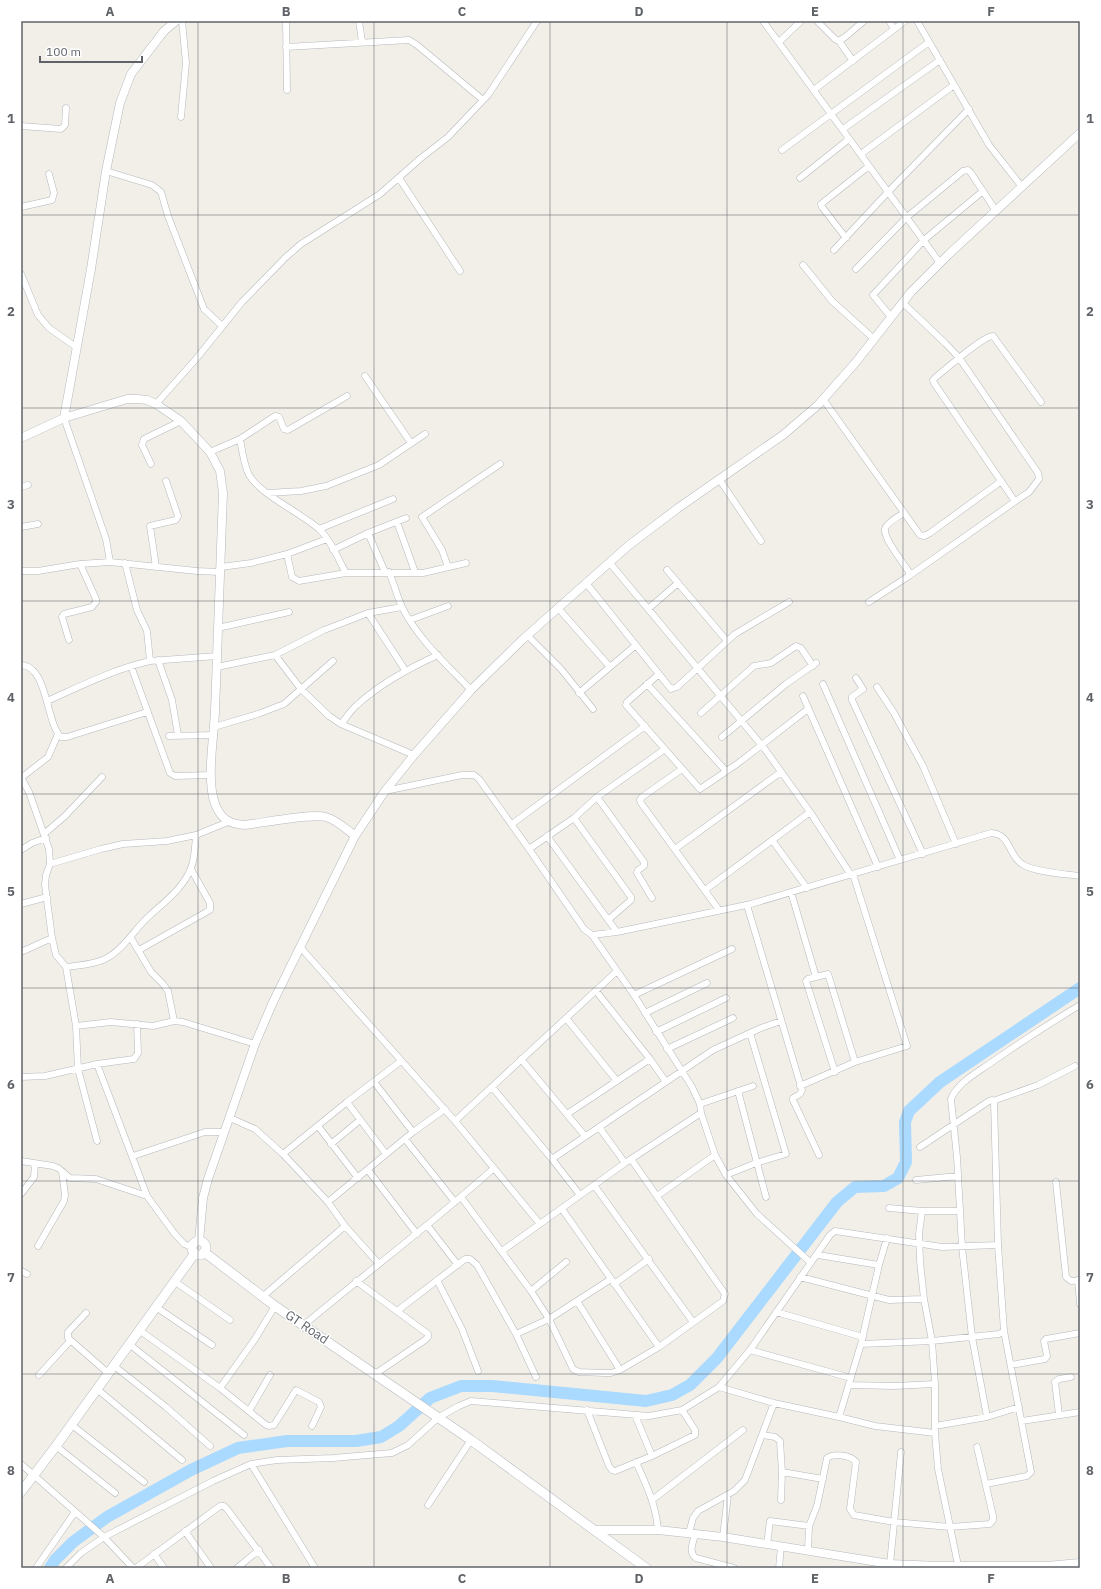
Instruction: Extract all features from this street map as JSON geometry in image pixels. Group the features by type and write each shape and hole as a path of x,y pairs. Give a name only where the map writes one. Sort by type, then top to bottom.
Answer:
{"main road":[{"path":"21,1492 72,1424 198,1248"},
{"name":"GT Road","path":"198,1248 262,1297 471,1440 646,1568"}],"street":[{"path":"110,562 106,539 64,418 91,269 106,171 120,103 131,74 164,31 176,21"},
{"path":"181,117 186,63 182,21"},
{"path":"286,21 287,90"},
{"path":"359,21 362,42"},
{"path":"156,404 242,302 291,252 301,244 380,194 421,158 448,137 492,89 537,21"},
{"path":"763,21 815,89 869,166 940,262"},
{"path":"779,42 801,21"},
{"path":"817,21 835,39 839,41 852,61"},
{"path":"839,41 864,21"},
{"path":"889,21 894,29"},
{"path":"815,89 905,21"},
{"path":"917,21 989,144 1022,187"},
{"path":"286,47 405,40 413,42 483,100"},
{"path":"782,150 929,42"},
{"path":"843,129 940,60"},
{"path":"861,154 954,85"},
{"path":"21,126 61,129 65,125 66,108"},
{"path":"834,250 969,109"},
{"path":"97,1064 147,1196 174,1233 184,1244 198,1248 203,1198 208,1179 255,1044 273,1002 355,836 385,791 414,755 471,690 527,635 628,546 719,479 783,435 823,399 856,362 910,292 940,262 1080,133"},
{"path":"800,178 850,139"},
{"path":"846,238 822,208 821,204 869,166"},
{"path":"856,269 907,217 965,170 968,170 971,173 996,211"},
{"path":"106,171 152,186 161,192 168,216 204,309 222,326"},
{"path":"21,207 52,200 54,193 49,174"},
{"path":"399,178 460,271"},
{"path":"891,317 873,295 924,240 983,191"},
{"path":"803,265 832,301 874,339"},
{"path":"21,274 38,315 49,328 76,347"},
{"path":"869,602 909,576 1032,489 1037,483 1039,475 959,358 902,302"},
{"path":"1018,499 1012,499 934,381 936,377 959,358 986,338 993,336 1041,402"},
{"path":"366,376 411,443"},
{"path":"210,452 240,439 276,415 279,417 284,429 288,430 347,396"},
{"path":"21,438 64,418 127,399 138,399 156,404 181,421 210,452 220,471 222,481 217,668 211,775 216,804 223,818 235,825 324,816 335,820 355,836"},
{"path":"823,399 919,534 924,536 1000,482"},
{"path":"151,464 142,445 144,439 181,421"},
{"path":"268,493 301,491 326,486 379,465 425,434"},
{"path":"240,439 249,474 268,493 319,529 327,539 346,573"},
{"path":"448,567 442,550 422,517 500,464"},
{"path":"719,479 761,541"},
{"path":"156,567 150,526 176,520 178,516 166,481"},
{"path":"21,487 28,485"},
{"path":"319,529 393,499"},
{"path":"904,513 886,526 885,531 888,539 909,572 909,576"},
{"path":"333,550 368,533 406,518"},
{"path":"397,522 415,572"},
{"path":"21,527 38,524"},
{"path":"368,533 402,607 410,620 438,655 471,690"},
{"path":"21,571 38,571 80,564 110,562 197,571 220,569 287,554 327,539"},
{"path":"287,554 292,577 296,580 346,573 423,573 466,563"},
{"path":"609,562 761,745 810,812 852,875 907,1045 905,1047 855,1062 800,1086"},
{"path":"125,563 138,610 147,631 150,661"},
{"path":"70,640 62,619 64,614 92,607 96,602 80,564"},
{"path":"668,570 727,641"},
{"path":"586,583 636,646 673,689 735,634 789,602"},
{"path":"648,609 678,583"},
{"path":"410,620 448,606"},
{"path":"217,668 275,655 324,630 368,613 402,607"},
{"path":"558,608 610,667"},
{"path":"218,628 289,612"},
{"path":"368,613 405,670"},
{"path":"527,635 561,669 593,709"},
{"path":"580,693 636,646"},
{"path":"701,713 754,666 771,663 796,646 801,648 814,665 786,684 722,737"},
{"path":"275,655 301,689 329,716 341,724 414,755"},
{"path":"341,724 357,705 405,670 438,655"},
{"path":"47,701 131,666 158,660 217,656"},
{"path":"158,660 172,700 178,736"},
{"path":"169,736 214,731 276,708 288,701 333,661"},
{"path":"21,665 24,665 32,670 42,687 55,728 61,737 67,737 147,712"},
{"path":"131,666 170,773 175,776 211,775"},
{"path":"659,674 626,703 700,789 738,764 808,709"},
{"path":"856,678 863,689 852,696 852,700 922,854"},
{"path":"647,684 726,771"},
{"path":"823,684 900,860"},
{"path":"877,687 894,713 923,766 956,844"},
{"path":"802,696 878,867"},
{"path":"512,824 645,726"},
{"path":"58,734 48,757 21,777 29,792 50,854 50,864 46,880 52,938 56,954 66,967 76,1026 78,1069 97,1141"},
{"path":"529,849 574,818 597,797 665,749"},
{"path":"682,769 640,800 642,806 719,910"},
{"path":"675,849 781,772"},
{"path":"385,791 462,775 474,775 479,779 512,824 584,929 592,935 634,995 682,1071 700,1104 701,1113 715,1155 726,1175 757,1214 811,1263"},
{"path":"21,850 45,836 102,777"},
{"path":"597,797 644,862 644,866 638,870 637,873 652,898"},
{"path":"705,890 810,812"},
{"path":"574,818 631,897 631,900 608,920"},
{"path":"50,864 101,848 123,844 160,842 196,835 228,822"},
{"path":"592,935 617,932 747,905 991,833 997,833 1005,838 1015,858 1026,867 1080,876"},
{"path":"66,967 98,962 105,959 130,938 143,922 174,893 191,869 195,853 196,835"},
{"path":"547,836 617,932"},
{"path":"772,840 807,888"},
{"path":"139,950 210,910 210,903 191,869"},
{"path":"791,892 816,977"},
{"path":"21,904 47,897"},
{"path":"747,905 802,1092 794,1096 793,1100 819,1155"},
{"path":"21,952 52,938"},
{"path":"130,938 139,950 151,972 168,991 174,1021"},
{"path":"301,948 445,1109 540,1224"},
{"path":"634,995 732,949"},
{"path":"455,1121 617,971"},
{"path":"835,1072 806,981 807,979 828,974 855,1062"},
{"path":"645,1013 707,983"},
{"path":"596,991 650,1059 666,1082"},
{"path":"656,1032 726,998"},
{"path":"987,1417 972,1337 962,1247 958,1176 951,1099 953,1093 958,1087 1031,1035 1080,1005"},
{"path":"566,1018 617,1081"},
{"path":"667,1049 733,1018"},
{"path":"76,1026 111,1022 153,1026 174,1021 183,1022 255,1044"},
{"path":"552,1159 713,1050 781,1021"},
{"path":"21,1077 45,1076 97,1064 134,1059 138,1053 137,1024"},
{"path":"726,1175 756,1163 783,1156 786,1152 750,1033"},
{"path":"521,1059 585,1136"},
{"path":"567,1114 650,1059"},
{"path":"283,1154 347,1102 401,1061"},
{"path":"920,1147 989,1101 993,1101 1038,1085 1075,1066"},
{"path":"374,1082 413,1132"},
{"path":"700,1104 754,1086"},
{"path":"492,1087 580,1195"},
{"path":"738,1091 766,1198"},
{"path":"986,1484 1027,1476 1032,1470 1004,1331 998,1245 995,1104 993,1101"},
{"path":"347,1102 386,1154"},
{"path":"328,1202 413,1132 445,1109"},
{"path":"502,1251 562,1209 594,1184 701,1113"},
{"path":"230,1118 255,1129 283,1154 328,1202 345,1226 378,1264"},
{"path":"331,1144 360,1120"},
{"path":"318,1126 358,1178"},
{"path":"599,1127 625,1163"},
{"path":"133,1156 205,1132 225,1132"},
{"path":"405,1139 455,1202"},
{"path":"657,1196 715,1155"},
{"path":"461,1197 531,1291 549,1319 575,1370 611,1373 620,1370 659,1347 724,1301 725,1294 631,1159"},
{"path":"21,1161 53,1166 70,1178 96,1179 147,1196"},
{"path":"21,1194 34,1177 35,1164"},
{"path":"304,1325 356,1281 417,1234 494,1168"},
{"path":"368,1170 417,1234"},
{"path":"38,1246 64,1201 65,1195 62,1171"},
{"path":"916,1180 958,1176"},
{"path":"1056,1182 1066,1277 1069,1280 1079,1280 1080,1304"},
{"path":"594,1184 693,1322"},
{"path":"889,1208 960,1212"},
{"path":"562,1209 659,1347"},
{"path":"922,1211 920,1244 924,1299 932,1341 938,1469 958,1565"},
{"path":"427,1225 458,1265"},
{"path":"262,1297 345,1226"},
{"path":"66,1568 81,1553 104,1537 251,1464 277,1460 340,1458 392,1453 408,1445 436,1416 471,1401 649,1416 682,1410 719,1387 750,1350 800,1277 818,1255 830,1235 835,1231 942,1247 998,1245"},
{"path":"839,1417 862,1340 879,1265 887,1238"},
{"path":"818,1255 879,1265"},
{"path":"397,1311 467,1259 473,1261 478,1266 516,1334 536,1377"},
{"path":"516,1334 549,1319 649,1259"},
{"path":"531,1291 566,1262"},
{"path":"800,1277 894,1301 924,1299"},
{"path":"437,1280 462,1329 478,1371"},
{"path":"174,1281 230,1320"},
{"path":"356,1281 427,1332 428,1337 375,1374"},
{"path":"577,1301 620,1370"},
{"path":"220,1388 255,1339 275,1306"},
{"path":"156,1307 212,1345"},
{"path":"776,1312 862,1340 932,1341 999,1334 1004,1331"},
{"path":"86,1313 68,1332 67,1335 70,1341 108,1373"},
{"path":"139,1330 220,1388 266,1425 274,1425 294,1391 298,1390 320,1403 321,1407 312,1426"},
{"path":"1011,1365 1045,1359 1047,1356 1044,1343 1046,1338 1080,1333"},
{"path":"40,1375 70,1341"},
{"path":"129,1344 244,1435"},
{"path":"750,1350 851,1378"},
{"path":"113,1365 166,1407 210,1446"},
{"path":"248,1411 270,1375"},
{"path":"1059,1416 1055,1383 1059,1379 1071,1377"},
{"path":"848,1386 935,1384"},
{"path":"719,1387 774,1403 875,1426 935,1430 1019,1407"},
{"path":"96,1389 182,1460"},
{"path":"734,1568 693,1556 691,1549 693,1518 698,1511 737,1490 745,1480 774,1403"},
{"path":"587,1410 611,1468 616,1471 652,1456 695,1435 695,1430 682,1410"},
{"path":"1022,1421 1080,1412"},
{"path":"635,1415 652,1456"},
{"path":"72,1424 144,1482"},
{"path":"652,1500 743,1430"},
{"path":"763,1435 775,1437 780,1441 782,1472 781,1500"},
{"path":"428,1505 471,1440"},
{"path":"56,1446 115,1494"},
{"path":"808,1550 809,1526 817,1506 827,1458 833,1455 854,1459 856,1462 850,1509 854,1516 894,1522 950,1527 986,1525 992,1522 993,1516 977,1447"},
{"path":"890,1564 901,1452"},
{"path":"636,1462 652,1500 657,1517 658,1530"},
{"path":"21,1464 104,1537 131,1567 154,1554 218,1507 224,1506 259,1550 271,1568"},
{"path":"251,1464 315,1568"},
{"path":"782,1472 823,1479"},
{"path":"723,1537 728,1494"},
{"path":"36,1568 75,1512"},
{"path":"767,1544 770,1521 809,1526"},
{"path":"596,1530 658,1530 723,1537 890,1564 996,1567 1046,1566 1080,1563"},
{"path":"185,1531 210,1568"},
{"path":"779,1568 781,1546"},
{"path":"237,1568 259,1550"},
{"path":"154,1554 164,1568"}],"waterway":[{"path":"50,1568 55,1560 73,1542 107,1517 191,1470 238,1448 287,1441 356,1441 381,1437 399,1426 430,1398 461,1386 492,1386 646,1401 672,1395 690,1385 717,1358 837,1202 855,1187 884,1186 898,1178 906,1162 905,1122 909,1111 940,1082 1080,988"}]}
